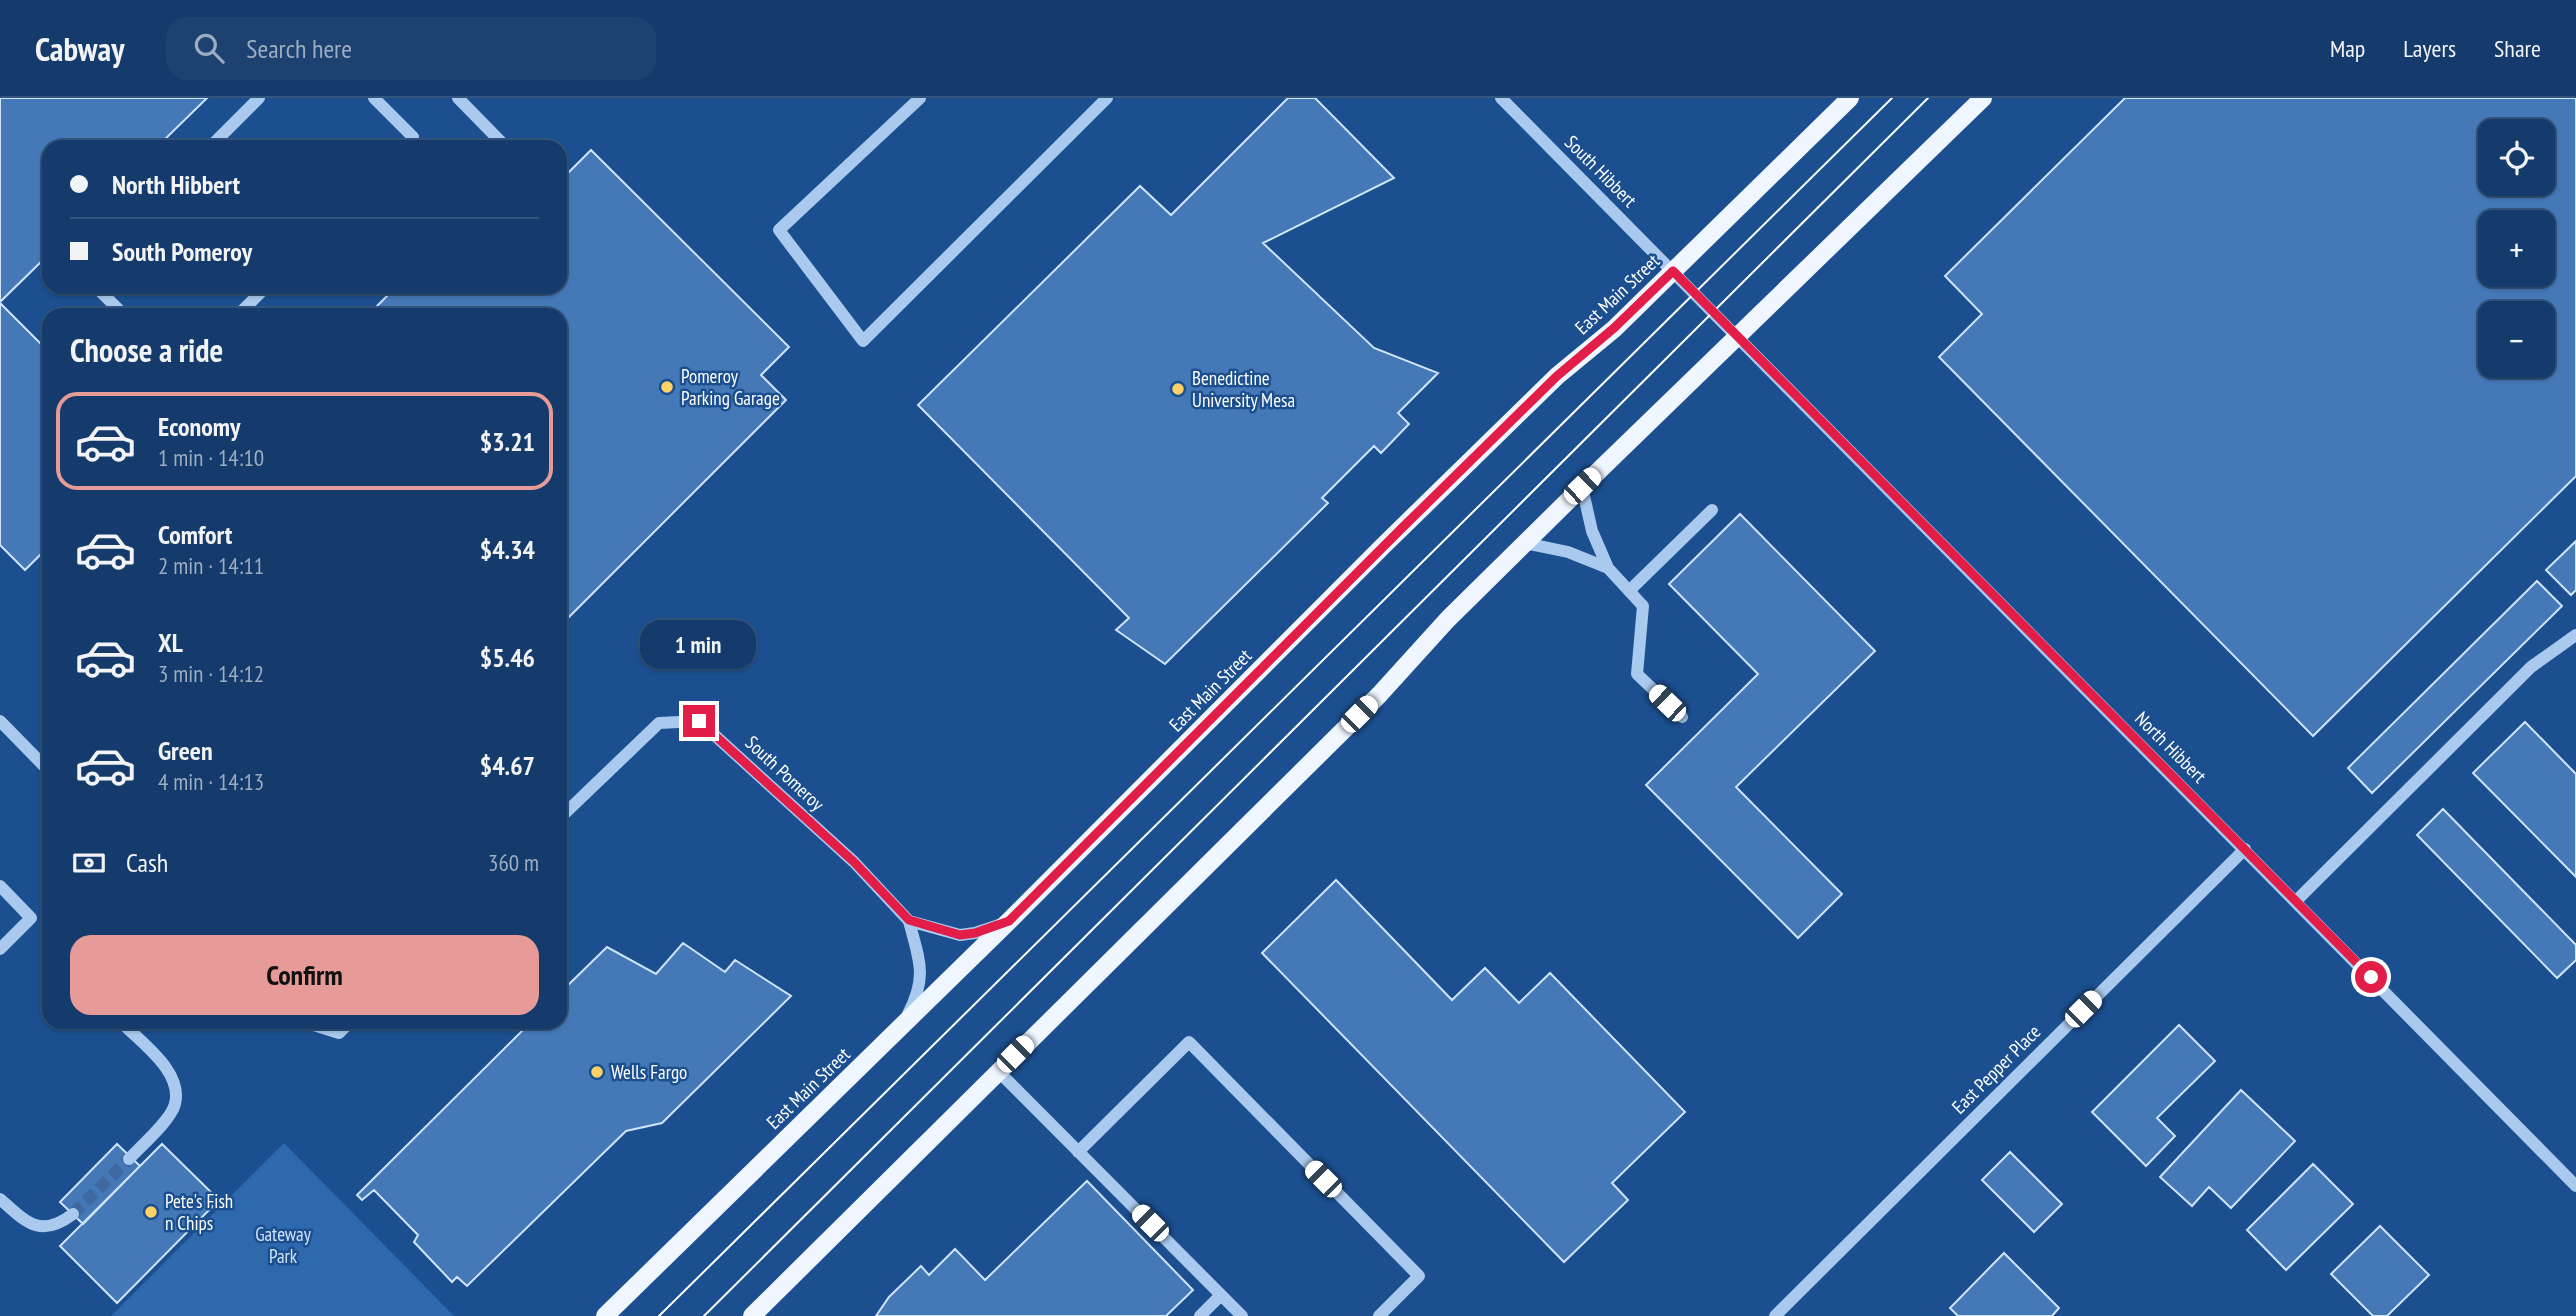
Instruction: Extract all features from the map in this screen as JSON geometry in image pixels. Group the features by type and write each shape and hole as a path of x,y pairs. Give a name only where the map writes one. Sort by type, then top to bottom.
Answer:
{"main road":[{"name":"East Main Street","path":"605,1316 1009,921 1557,376 1614,328 1850,98"},
{"path":"751,1316 1378,695 1448,619 1582,486 1983,98"}],"street":[{"path":"217,140 259,98"},
{"path":"374,98 413,137 410,140"},
{"path":"458,98 499,140"},
{"path":"920,98 779,230 863,341 1107,98"},
{"name":"South Hibbert","path":"1501,98 1738,337"},
{"path":"103,294 117,308"},
{"path":"245,308 259,294"},
{"name":"North Hibbert","path":"1738,337 2576,1186"},
{"path":"1582,486 1592,531 1608,568 1643,606 1637,674 1682,717"},
{"path":"1629,591 1712,510"},
{"path":"1525,543 1568,552 1608,568"},
{"path":"2296,901 2531,667 2576,635"},
{"path":"0,721 42,764"},
{"name":"South Pomeroy","path":"567,811 659,723 699,721 854,862 909,920 922,974 917,996 900,1027"},
{"name":"East Pepper Place","path":"1774,1316 2245,849"},
{"path":"0,886 31,918 0,949"},
{"path":"909,920 960,935 975,933 1009,921"},
{"path":"128,1029 158,1058 174,1082 175,1105 163,1123 129,1159"},
{"path":"326,1029 339,1033 343,1029"},
{"path":"1078,1152 1189,1042 1419,1276 1379,1316"},
{"path":"998,1071 1242,1316"},
{"path":"0,1199 33,1226 45,1228 61,1223 73,1214"},
{"path":"1200,1316 1221,1295"}],"green space":[{"name":"Gateway Park","path":"284,1143 454,1316 111,1316"}],"building":[{"path":"0,98 207,98 164,140 42,140 42,261 0,302"},
{"name":"Benedictine University Mesa","path":"1288,98 1315,98 1394,178 1263,243 1374,348 1438,373 1398,413 1409,424 1381,453 1374,446 1322,498 1328,503 1165,664 1116,630 1129,618 918,405 1140,186 1171,215"},
{"path":"2125,98 2576,98 2576,476 2313,736 1939,357 1982,314 1945,276"},
{"name":"Pomeroy Parking Garage","path":"591,150 789,347 761,375 786,400 567,619 567,308 375,308 389,294 567,294 567,174"},
{"path":"0,303 42,345 42,553 25,570 0,545"},
{"path":"1740,514 1875,651 1736,787 1842,894 1798,938 1646,785 1758,674 1669,584"},
{"path":"2576,541 2576,590 2571,595 2546,570"},
{"path":"2537,581 2562,606 2372,793 2348,768"},
{"path":"2525,722 2576,774 2576,877 2473,773"},
{"path":"2443,809 2576,945 2576,960 2557,978 2417,835"},
{"path":"1336,880 1452,1000 1485,968 1519,1003 1550,973 1685,1112 1612,1183 1628,1200 1564,1262 1262,953"},
{"name":"Wells Fargo","path":"683,943 725,972 735,960 791,996 662,1123 626,1131 467,1286 457,1277 452,1282 414,1242 418,1235 374,1190 362,1200 357,1195 524,1029 567,1029 567,986 607,947 656,974"},
{"path":"2179,1025 2215,1061 2157,1118 2175,1136 2146,1166 2092,1112"},
{"path":"2241,1090 2295,1141 2231,1208 2209,1187 2192,1206 2160,1177"},
{"path":"117,1144 140,1166 83,1224 60,1202"},
{"name":"Pete's Fish n Chips","path":"162,1144 219,1200 117,1303 60,1246"},
{"path":"2010,1152 2062,1204 2034,1232 1982,1180"},
{"path":"2313,1164 2353,1204 2286,1270 2247,1230"},
{"path":"1087,1181 1193,1290 1166,1316 876,1316 889,1297 921,1266 929,1275 955,1249 985,1280"},
{"path":"2380,1226 2429,1275 2387,1316 2373,1316 2331,1274"},
{"path":"2004,1253 2059,1308 2052,1316 1958,1316 1950,1308"}],"tunnel":[{"path":"73,1214 129,1159"}],"tram line":[{"path":"659,1316 1892,98"},
{"path":"704,1316 1928,98"}],"place":[{"name":"Pomeroy Parking Garage","path":"667,387"},
{"name":"Benedictine University Mesa","path":"1178,389"},
{"name":"Wells Fargo","path":"597,1072"},
{"name":"Pete's Fish n Chips","path":"151,1212"}],"route":[{"path":"699,721 854,862 909,920 960,935 975,933 1009,921 1557,376 1614,328 1673,271 2371,977"}]}
